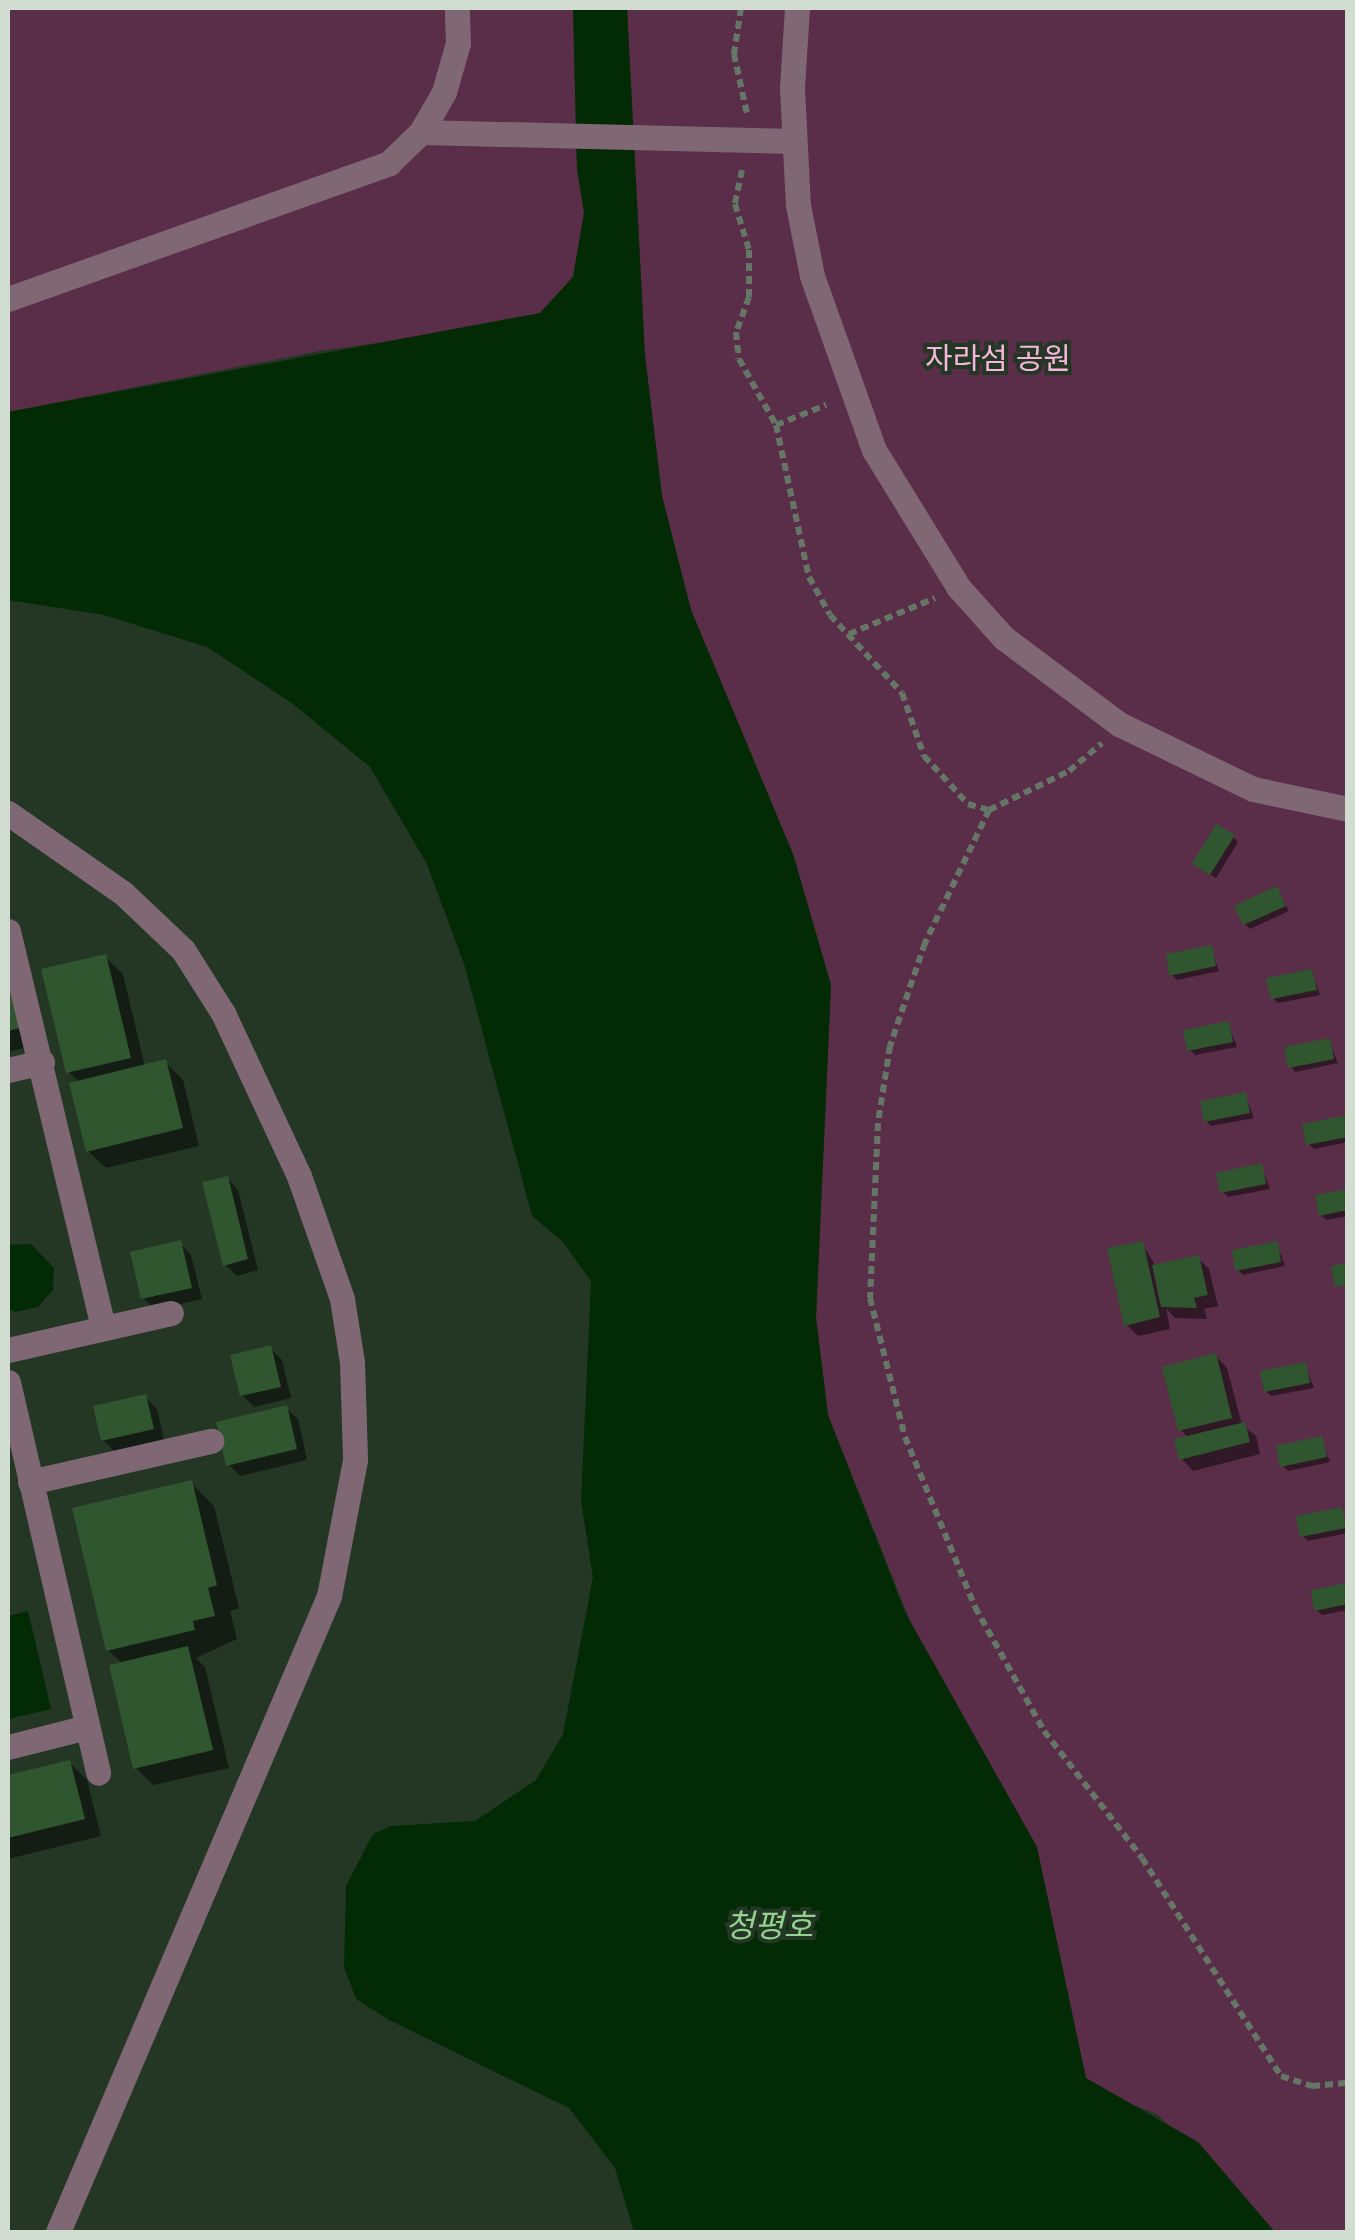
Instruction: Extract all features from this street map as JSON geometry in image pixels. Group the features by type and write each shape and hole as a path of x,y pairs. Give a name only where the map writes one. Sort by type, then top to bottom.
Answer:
{"street":[{"path":"8,300 390,163 421,132 444,92 458,43 457,8"},
{"path":"797,8 794,141 798,205 812,276 874,450 959,588 1004,638 1119,724 1253,789 1348,809"},
{"path":"421,132 794,141"},
{"path":"8,813 123,893 183,950 223,1013 299,1176 342,1300 352,1362 354,1460 329,1596 58,2232"},
{"path":"8,931 103,1328"},
{"path":"8,1070 42,1062"},
{"path":"8,1350 171,1312"},
{"path":"8,1382 15,1448 30,1482 98,1773"},
{"path":"30,1482 211,1441"},
{"path":"8,1747 88,1727"}],"path":[{"path":"741,8 734,54 746,139 735,204 749,250 749,297 736,332 739,359 776,425 808,577 848,634 902,693 924,756 968,804 989,810"},
{"path":"776,425 852,395"},
{"path":"848,634 959,588"},
{"path":"1119,724 1069,771 989,810 925,943 890,1046 878,1123 870,1298 904,1437 975,1607 1044,1731 1142,1858 1281,2076 1312,2086 1348,2083"}],"green space":[{"path":"8,8 573,8 577,169 584,213 573,277 540,313 488,328 319,351 8,412"},
{"name":"자라섬 공원","path":"627,8 1347,8 1347,2232 1275,2232 1157,2114 1105,2094 1086,2078 1070,2022 828,1415 816,1318 831,985 793,854 691,610 662,496 645,356"}],"water":[{"name":"청평호","path":"573,8 627,8 645,356 662,496 691,610 793,854 831,985 816,1318 828,1415 905,1612 1037,1847 1086,2078 1198,2142 1275,2232 634,2232 615,2168 569,2108 389,2020 356,1999 344,1967 346,1886 373,1834 391,1826 475,1821 536,1780 563,1734 593,1577 581,1501 591,1281 563,1242 532,1216 465,967 427,864 370,767 293,704 207,647 104,615 8,600 8,412 540,313 573,277 584,213 577,169"},
{"path":"31,1244 54,1268 53,1290 38,1307 15,1312 8,1309 8,1245"},
{"path":"28,1611 51,1709 8,1719 8,1616"}],"building":[{"path":"1216,824 1235,835 1210,875 1192,864"},
{"path":"1277,886 1286,906 1243,925 1234,906"},
{"path":"1212,945 1216,966 1169,976 1166,954"},
{"path":"106,954 131,1058 66,1073 41,969"},
{"path":"1312,969 1317,990 1271,999 1266,978"},
{"path":"8,979 20,1028 8,1031"},
{"path":"1229,1021 1233,1042 1187,1051 1183,1030"},
{"path":"1330,1038 1334,1059 1288,1068 1284,1047"},
{"path":"166,1059 183,1128 86,1152 69,1083"},
{"path":"1246,1092 1250,1113 1204,1122 1200,1101"},
{"path":"1348,1115 1348,1137 1306,1145 1302,1124"},
{"path":"1262,1163 1266,1184 1220,1193 1216,1173"},
{"path":"228,1176 248,1259 223,1266 202,1182"},
{"path":"1348,1189 1348,1210 1319,1216 1315,1195"},
{"path":"181,1240 192,1288 141,1299 130,1252"},
{"path":"1143,1241 1160,1317 1124,1326 1107,1248"},
{"path":"1278,1241 1281,1262 1235,1271 1232,1250"},
{"path":"1199,1255 1208,1295 1194,1298 1197,1308 1161,1307 1152,1265"},
{"path":"1348,1263 1348,1285 1335,1287 1331,1266"},
{"path":"271,1345 281,1387 240,1396 230,1355"},
{"path":"1216,1353 1232,1418 1178,1431 1162,1367"},
{"path":"1306,1362 1310,1383 1264,1392 1260,1371"},
{"path":"146,1394 154,1429 101,1441 93,1406"},
{"path":"287,1405 297,1449 226,1466 216,1422"},
{"path":"1245,1422 1250,1442 1179,1460 1174,1439"},
{"path":"1322,1436 1327,1457 1280,1467 1276,1446"},
{"path":"192,1480 217,1585 208,1588 215,1616 193,1621 195,1630 106,1651 72,1508"},
{"path":"1342,1507 1346,1528 1300,1537 1296,1516"},
{"path":"1348,1583 1348,1604 1314,1611 1311,1590"},
{"path":"188,1646 213,1750 133,1769 109,1665"},
{"path":"70,1760 85,1819 8,1838 8,1775"}]}
